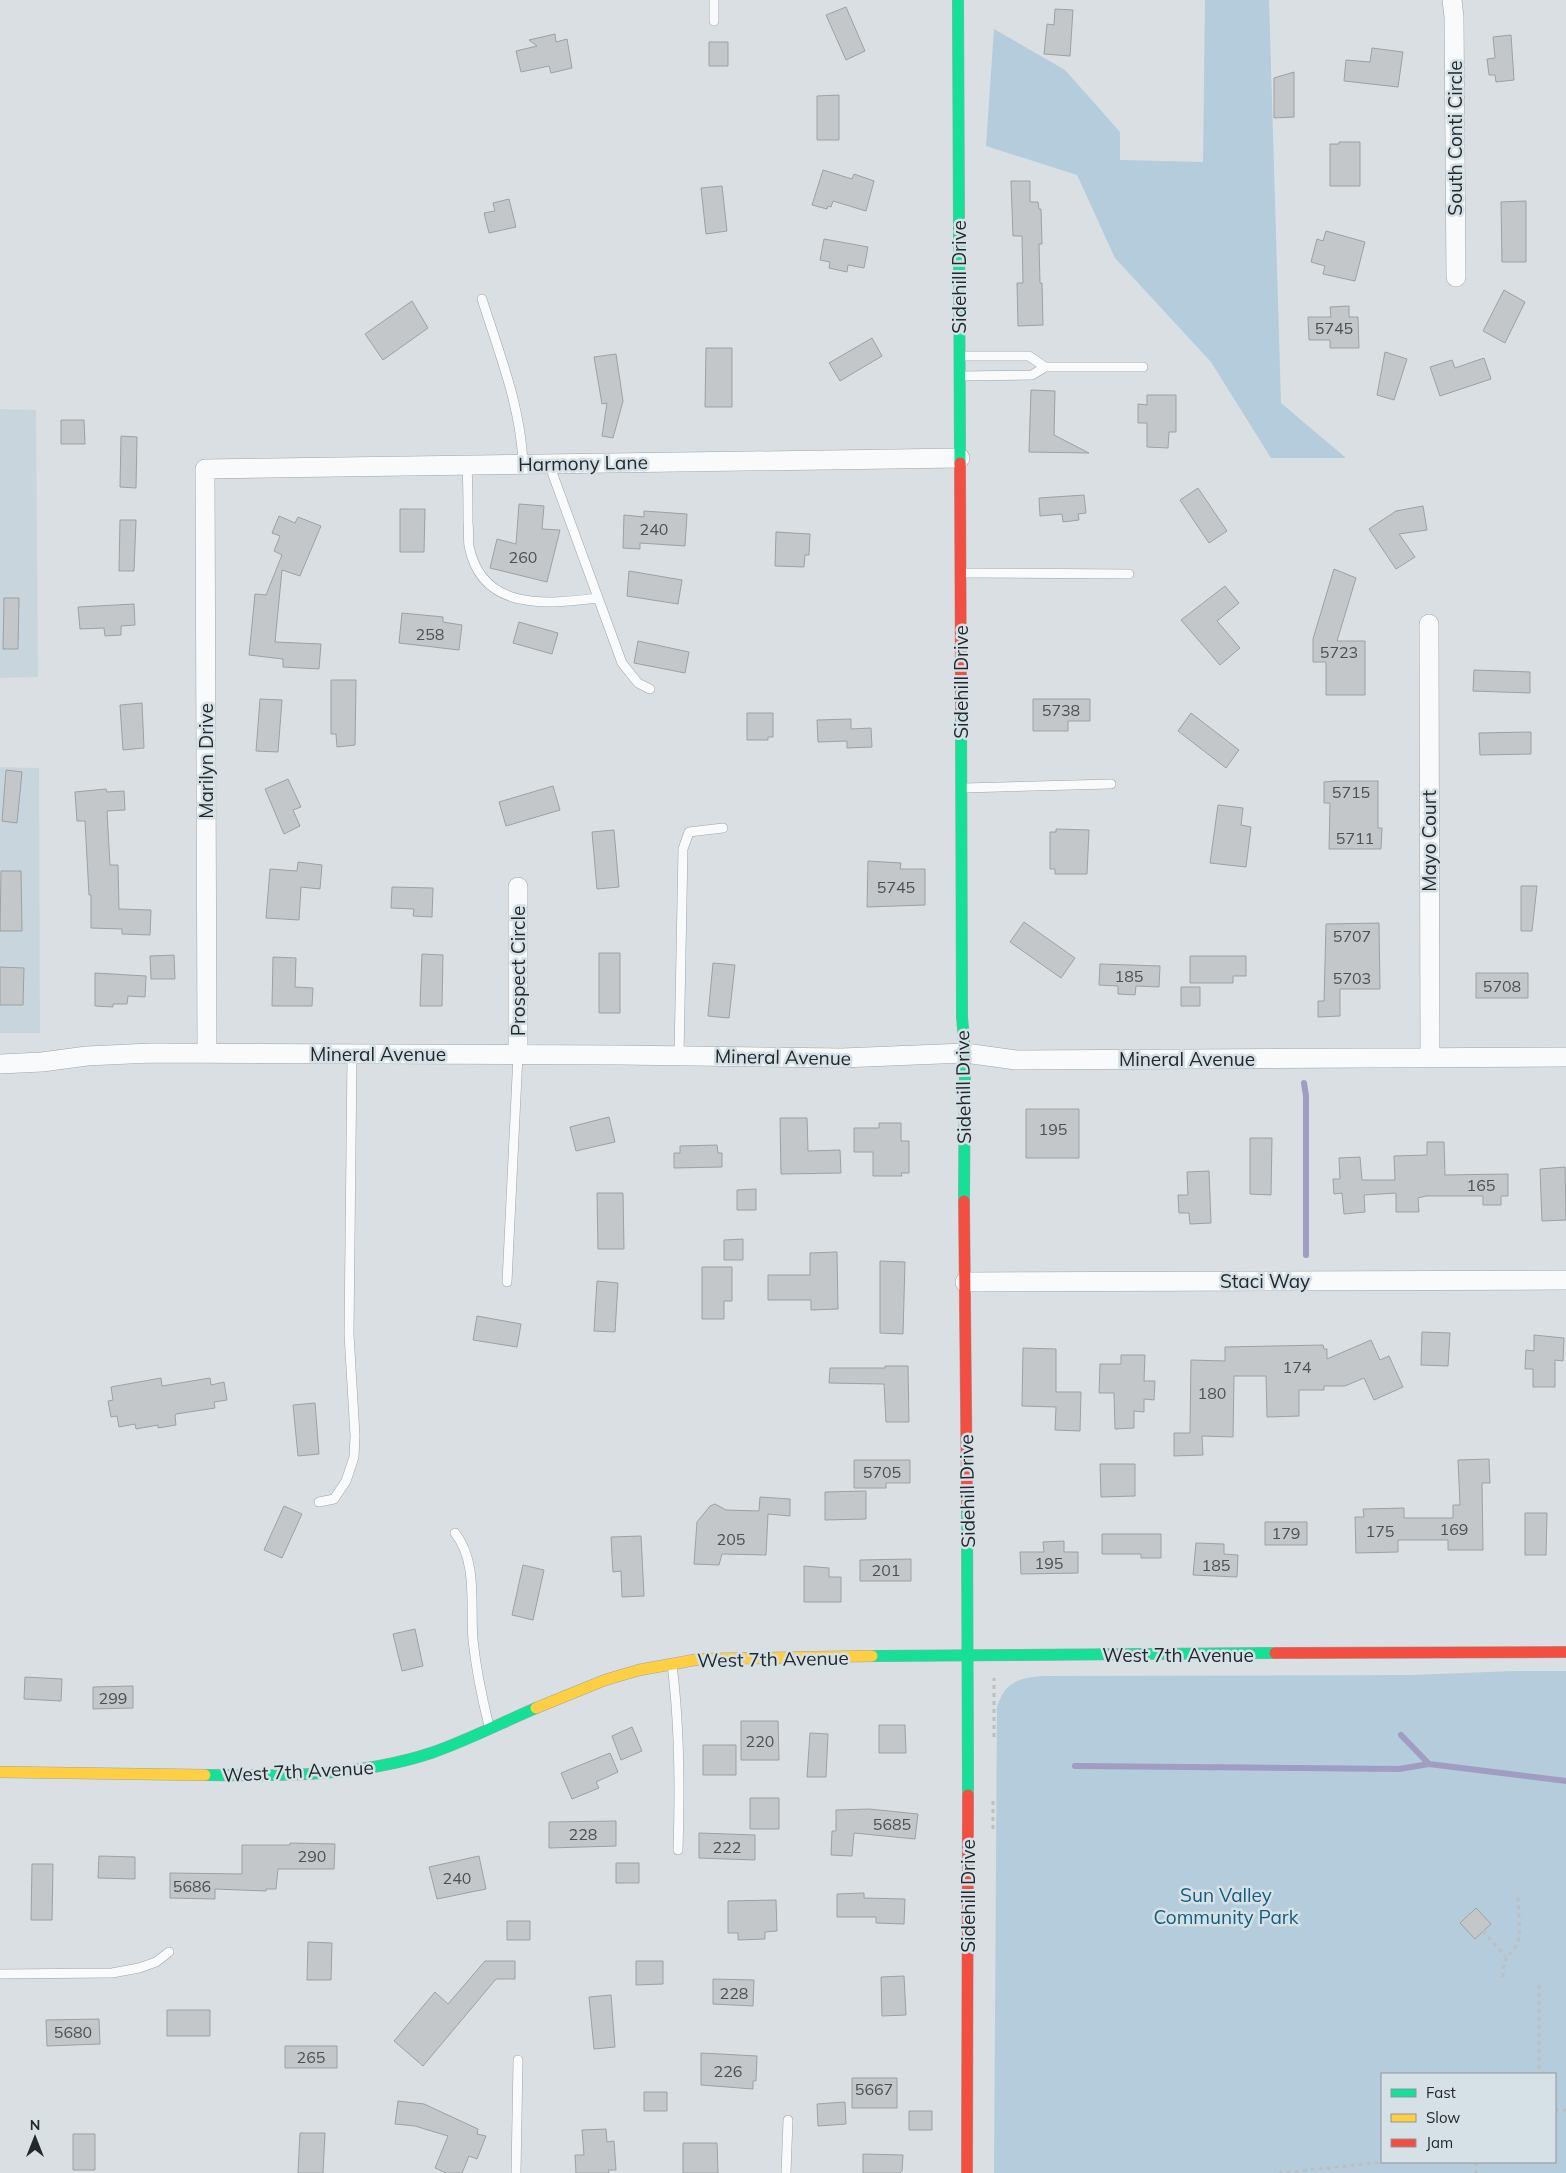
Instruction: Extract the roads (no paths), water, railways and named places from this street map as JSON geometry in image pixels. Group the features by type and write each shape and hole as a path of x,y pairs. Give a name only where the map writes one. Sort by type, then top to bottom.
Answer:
{"street":[{"name":"Sidehill Drive","path":"958,0 962,1017 964,1053 969,1655 967,2173"},
{"name":"South Conti Circle","path":"1452,0 1454,18 1456,277"},
{"name":"Harmony Lane","path":"205,469 960,458"},
{"name":"Marilyn Drive","path":"205,469 207,1053"},
{"name":"Mayo Court","path":"1429,624 1430,1058"},
{"name":"Prospect Circle","path":"518,887 518,1054"},
{"name":"Mineral Avenue","path":"0,1064 42,1062 87,1056 151,1053 518,1054 842,1058 964,1053 1016,1060 1566,1057"},
{"name":"Staci Way","path":"965,1282 1566,1280"},
{"name":"West 7th Avenue","path":"0,1772 260,1776 342,1772 374,1768 424,1755 605,1680 672,1663 730,1658 1566,1652"}],"lane":[{"path":"714,0 714,21"},
{"path":"482,299 519,421 523,464"},
{"path":"960,356 1029,356 1045,367"},
{"path":"960,376 1032,375 1045,367 1143,367"},
{"path":"549,464 622,664 638,683 650,689"},
{"path":"467,465 469,546 477,568 488,584 502,594 517,600 557,603 598,598"},
{"path":"960,573 1129,574"},
{"path":"961,788 1111,784"},
{"path":"679,1056 684,849 689,832 723,828"},
{"path":"319,1502 334,1499 346,1481 354,1456 355,1436 349,1334 352,1054"},
{"path":"507,1282 518,1054"},
{"path":"455,1533 463,1543 468,1560 473,1639 481,1693 490,1729"},
{"path":"672,1663 677,1703 678,1850"},
{"path":"0,1974 112,1973 139,1968 156,1962 170,1952"},
{"path":"516,2173 518,2060"},
{"path":"786,2173 788,2120"}],"waterway":[{"path":"1304,1083 1306,1096 1306,1255"},
{"path":"1401,1735 1429,1764"},
{"path":"1075,1766 1399,1769 1429,1764 1566,1781"}],"park label":[{"name":"Sun Valley Community Park","path":"1226,1906"}]}
